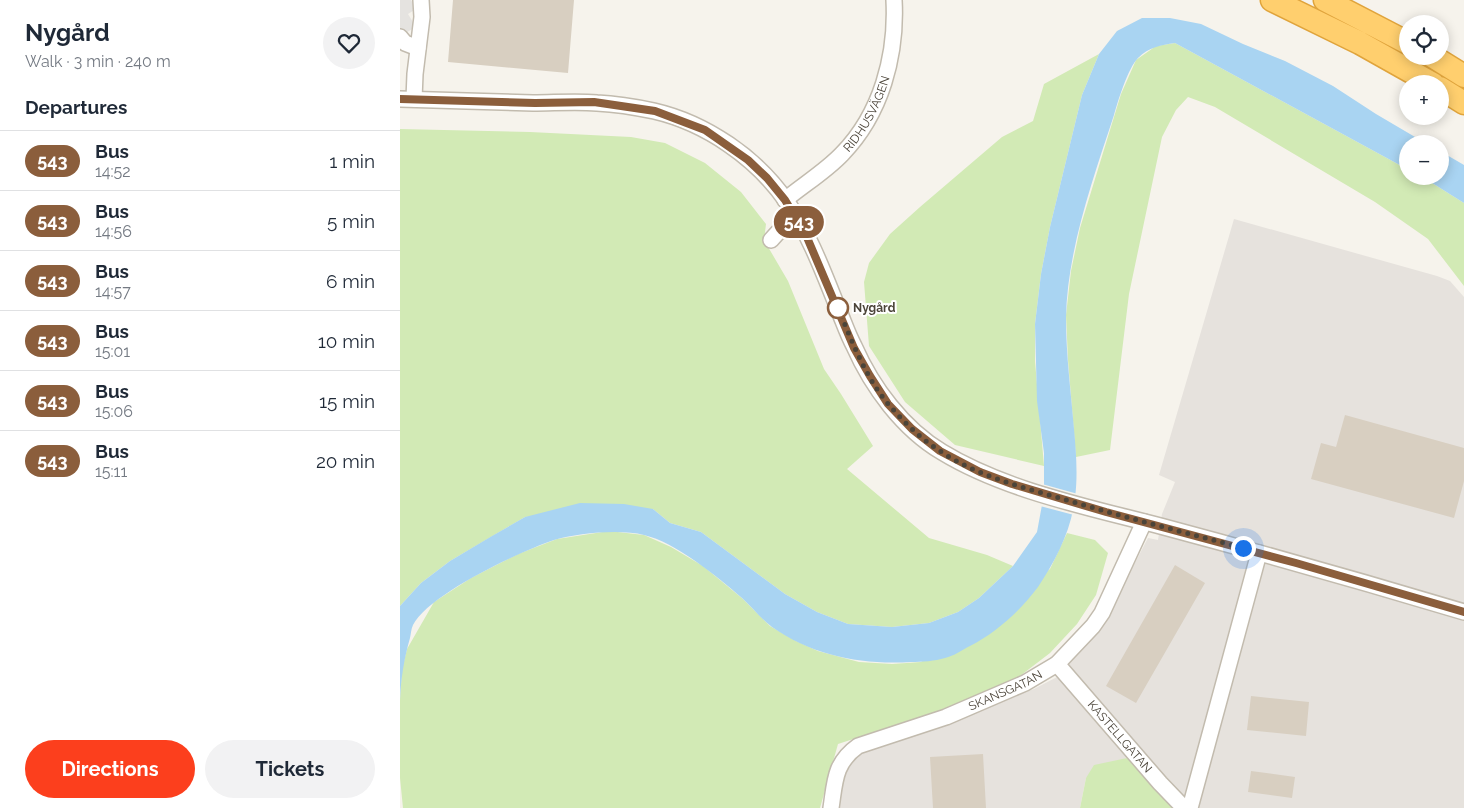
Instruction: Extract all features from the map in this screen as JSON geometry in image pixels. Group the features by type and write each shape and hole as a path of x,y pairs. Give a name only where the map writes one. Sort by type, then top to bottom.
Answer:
{"highway":[{"path":"1272,0 1360,42 1417,75"},
{"path":"1324,0 1399,38"},
{"path":"1446,65 1464,76"},
{"path":"1449,94 1464,103"}],"street":[{"path":"421,0 422,17 418,48 407,99 535,103 594,102 655,111 705,130 748,160 767,178 796,217 815,253 854,348 888,404 912,429 940,451 980,472 1012,484 1464,612"},
{"name":"RIDHUSVÄGEN","path":"785,200 841,155 860,132 877,103 889,68 894,43 894,0"},
{"path":"400,36 405,44 418,48"},
{"path":"771,240 796,217"},
{"name":"SKANSGATAN","path":"831,808 838,767 847,754 858,746 946,717 1025,683 1057,664 1094,626 1102,613 1144,522"},
{"path":"1190,808 1259,553"},
{"name":"KASTELLGATAN","path":"1057,664 1184,808"}],"shaded area":[{"path":"400,0 411,0 416,9 408,14 416,27 400,36"},
{"path":"1234,219 1437,276 1450,281 1464,297 1464,808 1173,808 1127,758 1086,778 1080,808 840,808 841,777 855,752 1034,689 1059,676 1109,612 1148,538 1158,540 1162,514 1175,482 1159,475"}],"green space":[{"path":"1175,43 1399,165 1399,185 1435,185 1464,203 1464,286 1428,239 1375,202 1215,107 1188,97 1176,110 1162,137 1129,294 1110,450 1076,457 1066,315 1071,271 1080,228 1121,94 1136,60 1156,46"},
{"path":"1099,54 1082,95 1050,227 1041,274 1035,324 1035,361 1044,466 955,445 905,402 869,346 864,282 869,263 890,234 920,207 1002,137 1033,121 1044,84"},
{"path":"400,129 530,132 631,137 665,143 705,163 741,192 766,224 764,240 788,281 824,369 873,446 847,469 929,538 987,555 1013,566 979,598 958,612 929,623 892,627 848,624 817,612 785,594 701,532 670,523 653,509 525,517 450,561 421,583 400,606"},
{"path":"609,531 644,535 671,547 703,566 743,599 770,626 796,641 818,651 859,662 892,664 921,662 1050,569 1067,533 1095,540 1108,553 1096,595 1077,624 1050,653 1012,682 933,713 838,744 820,808 403,808 400,778 402,669 407,649 434,602 471,578 518,554 557,539"},
{"path":"1127,758 1173,808 1080,808 1086,778 1094,765"}],"water":[{"path":"1142,18 1170,18 1201,24 1285,61 1333,86 1412,135 1399,135 1399,165 1175,43 1151,49 1138,58 1124,85 1082,215 1067,293 1068,360 1076,463 1076,489 1073,510 1057,556 1038,587 1016,613 980,640 948,657 924,662 893,663 856,660 821,652 788,637 772,627 742,598 696,561 656,539 623,532 575,535 539,546 477,575 437,600 422,613 412,628 403,669 400,700 400,606 421,583 450,561 525,517 580,503 624,504 653,509 670,523 701,532 785,594 817,612 848,624 892,627 929,623 958,612 979,598 1013,566 1037,532 1044,494 1044,453 1037,401 1035,324 1041,274 1050,227 1082,95 1099,54 1117,31"},
{"path":"1449,156 1464,165 1464,203 1435,185 1449,185"}],"pier":[{"path":"1042,484 1078,494 1074,515 1040,506"}],"building":[{"path":"453,0 574,0 568,73 448,62"},
{"path":"1345,415 1464,448 1464,481 1454,518 1311,479 1321,443 1336,447"},
{"path":"1175,565 1205,583 1136,703 1106,686"},
{"path":"1251,696 1309,702 1306,736 1247,730"},
{"path":"983,754 986,808 933,808 930,757"},
{"path":"1251,771 1295,777 1292,798 1248,792"}],"bus line":[{"name":"543","path":"400,99 535,103 594,102 655,111 705,130 748,160 767,178 785,200 815,253 854,348 870,376 888,404 912,429 940,451 980,472 1012,484 1464,612"}],"place":[{"name":"Nygård","path":"838,308"}],"route":[{"path":"838,308 854,348 888,404 912,429 940,451 980,472 1012,484 1106,512 1243,548"}]}
